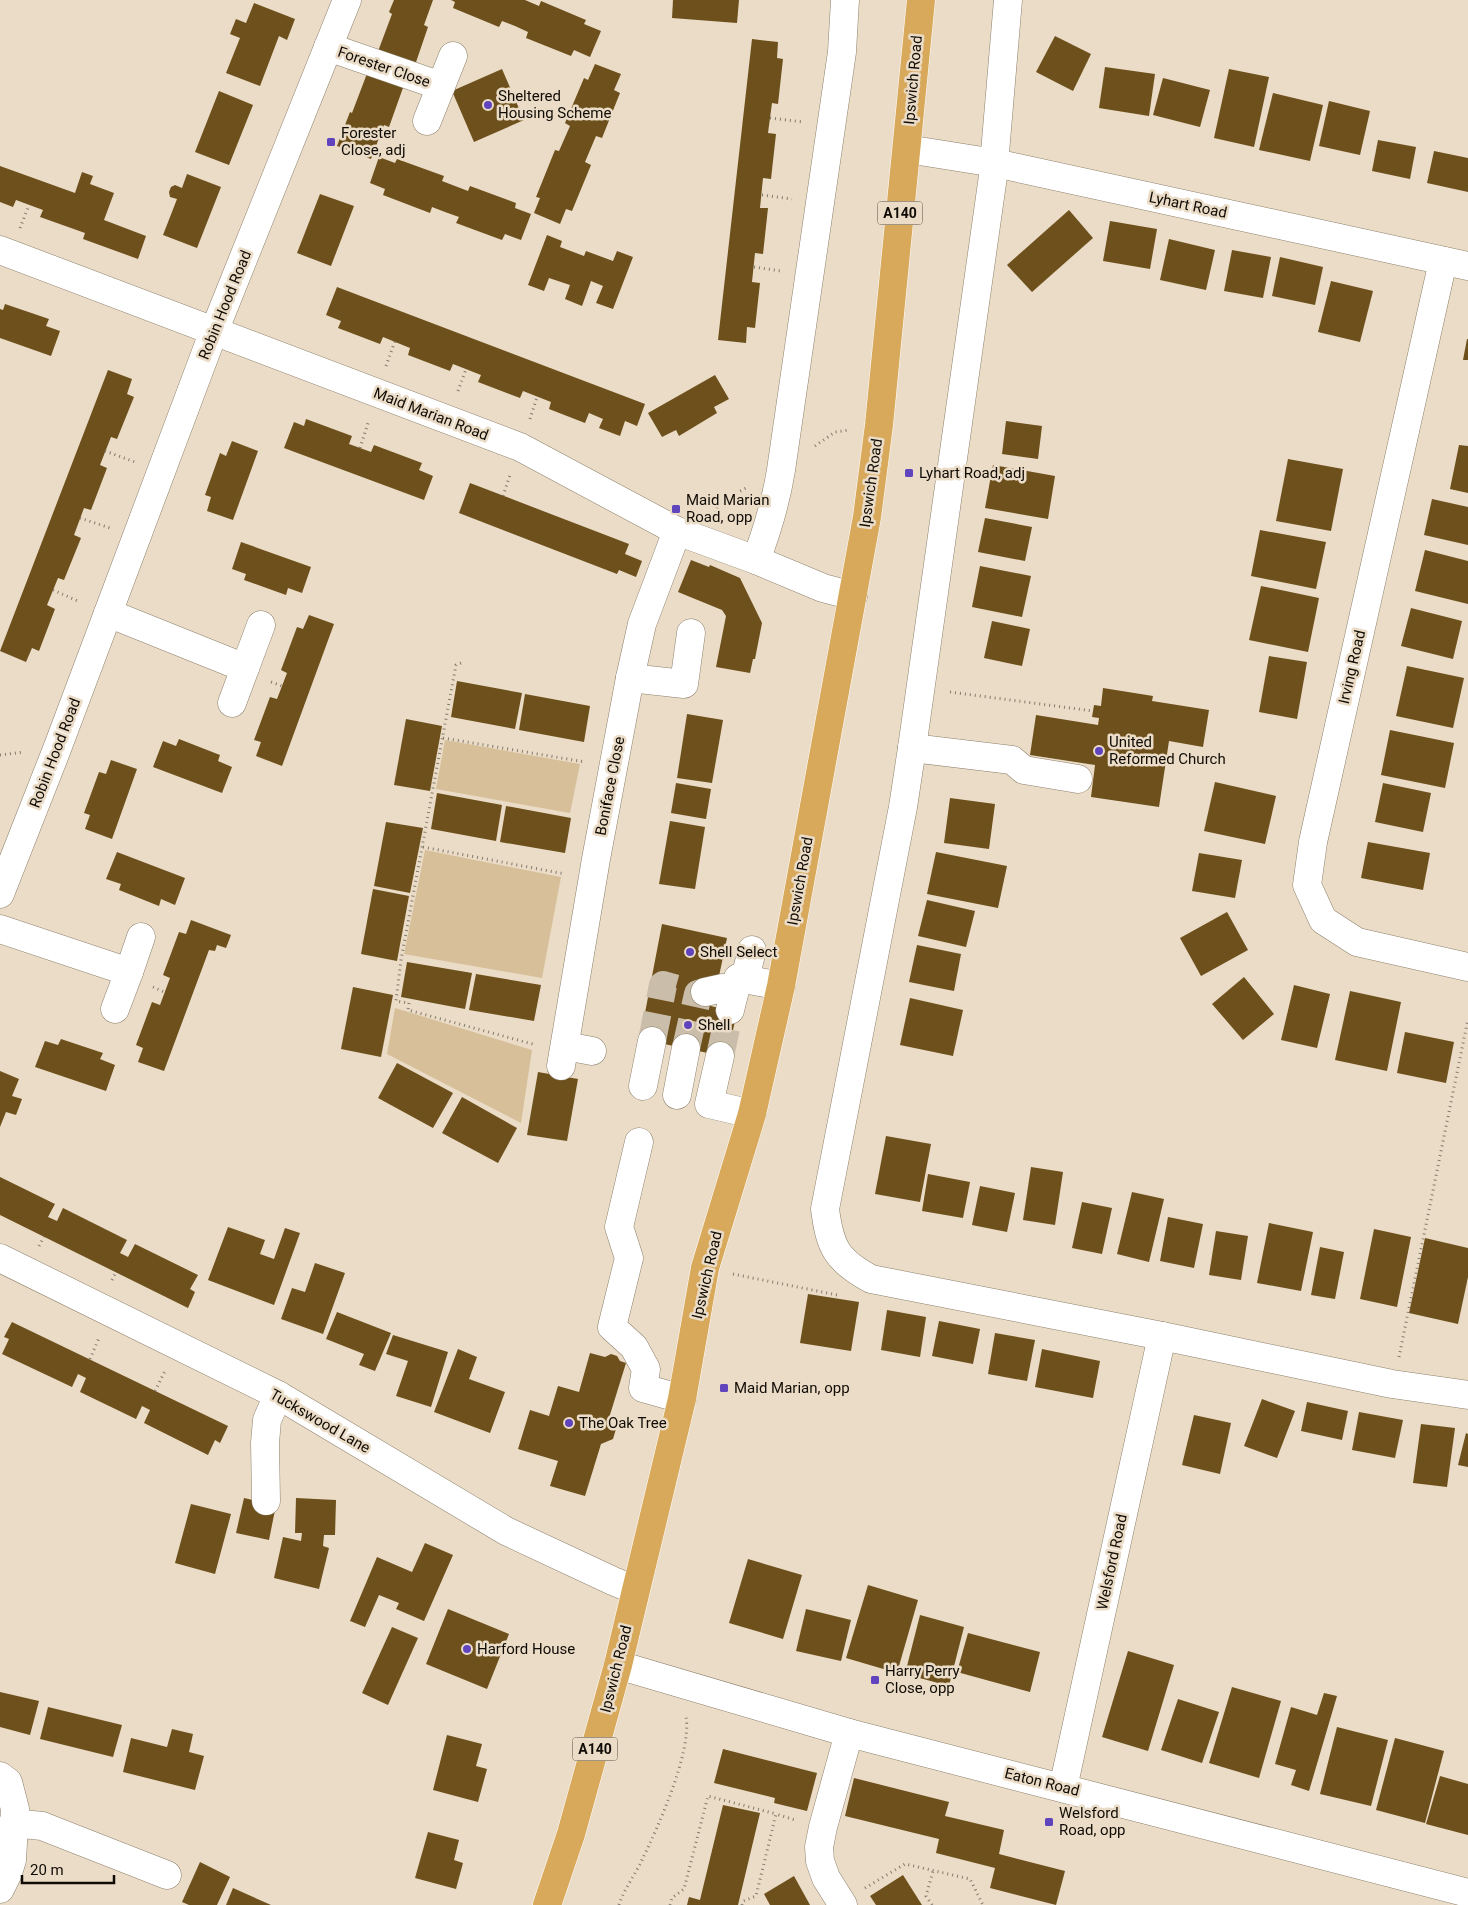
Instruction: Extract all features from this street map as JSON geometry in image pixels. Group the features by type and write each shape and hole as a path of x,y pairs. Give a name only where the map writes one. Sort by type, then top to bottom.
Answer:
{"highway":[{"name":"Ipswich Road","path":"547,1905 571,1834 618,1665 682,1399 705,1268 752,1114 782,986 867,517 879,425 921,0"},
{"name":"Ipswich Road","path":"561,1905 571,1834"}],"street":[{"name":"Robin Hood Road","path":"0,894 214,332 347,0"},
{"path":"756,560 770,518 781,470 842,52 846,0"},
{"path":"1008,0 994,163 912,748 903,808 825,1209 828,1235 836,1251 845,1262 871,1279 1162,1336 1392,1384 1468,1395"},
{"name":"Forester Close","path":"328,47 441,86"},
{"name":"Forester Close","path":"427,121 453,56"},
{"name":"Lyhart Road","path":"907,149 994,163 1455,264"},
{"name":"Maid Marian Road","path":"0,250 520,448 677,530 822,588 854,596"},
{"name":"Irving Road","path":"1455,264 1313,842 1307,885 1323,920 1357,942 1468,967"},
{"name":"Boniface Close","path":"555,1053 596,859 642,624 677,530"},
{"path":"108,613 245,668"},
{"path":"232,703 261,625"},
{"path":"630,678 684,684 691,633"},
{"path":"912,748 1012,760 1024,770 1078,779"},
{"path":"0,929 129,972"},
{"path":"115,1009 141,937"},
{"path":"752,950 725,992 782,986"},
{"path":"668,1093 686,1049 709,1104 752,1114"},
{"path":"555,1053 592,1051"},
{"path":"639,1142 619,1227 629,1258 612,1327 634,1347 646,1369 644,1388 682,1399"},
{"name":"Tuckswood Lane","path":"0,1258 278,1395 506,1530 612,1581 636,1590"},
{"name":"Welsford Road","path":"1063,1788 1162,1336"},
{"path":"266,1501 265,1443 267,1420 278,1395"},
{"name":"Eaton Road","path":"618,1665 849,1733 1468,1893"},
{"path":"842,1904 826,1878 820,1861 819,1847 849,1733"},
{"path":"0,1776 8,1782 15,1809 12,1860 0,1889"},
{"path":"13,1823 42,1826 167,1874"}],"path":[{"path":"461,662 456,665 401,960 396,1001 409,1003 408,1010 555,1053"},
{"path":"948,692 1093,711"},
{"path":"443,738 586,762"},
{"path":"423,846 568,875"},
{"path":"1392,1384 1468,1019"},
{"path":"705,1268 845,1296 860,1273"},
{"path":"620,1905 659,1822 678,1774 688,1727 685,1709"},
{"path":"670,1905 672,1898 684,1889 708,1796 823,1827"},
{"path":"742,1905 742,1901 756,1896 776,1814"},
{"path":"842,1904 905,1864 970,1879 984,1905"},
{"path":"932,1905 926,1896 933,1870"}],"shaded area":[{"path":"445,740 580,764 570,813 436,789"},
{"path":"425,850 561,877 542,978 404,954"},
{"path":"395,1008 532,1050 521,1123 387,1054"}],"building":[{"path":"394,0 433,0 424,25 428,27 414,68 377,54 392,14 389,12"},
{"path":"451,0 525,0 539,6 541,1 586,20 584,24 601,31 590,57 574,50 571,56 526,38 528,32 515,26 502,21 499,27 453,8 455,2"},
{"path":"673,0 739,0 737,23 672,18"},
{"path":"254,3 295,19 287,40 279,36 260,86 226,73 240,38 230,34 236,19 246,23"},
{"path":"1055,36 1091,54 1073,91 1036,72"},
{"path":"752,39 778,42 777,58 783,59 778,104 772,103 768,133 776,134 771,179 763,178 760,208 768,208 763,254 755,253 752,282 760,283 755,328 747,327 746,343 718,340"},
{"path":"595,64 621,74 614,90 620,93 602,138 596,136 585,162 591,165 572,211 566,209 560,224 534,213 540,198 536,197 555,150 559,151 570,126 565,123 584,78 588,80"},
{"path":"1105,67 1155,74 1149,116 1099,108"},
{"name":"Sheltered Housing Scheme","path":"502,69 524,120 474,142 452,91"},
{"path":"1229,69 1269,77 1254,147 1214,138"},
{"path":"368,71 404,85 389,127 384,125 371,159 337,146"},
{"path":"1163,78 1210,90 1200,127 1153,115"},
{"path":"219,91 253,105 229,165 195,152"},
{"path":"1273,93 1323,105 1310,161 1259,150"},
{"path":"1329,101 1370,111 1360,155 1319,146"},
{"path":"1378,140 1416,147 1410,179 1372,171"},
{"path":"1434,151 1468,158 1468,192 1427,183"},
{"path":"379,157 395,163 397,159 444,176 442,181 468,191 470,186 516,203 515,208 531,214 521,240 505,234 502,240 456,223 459,217 432,207 430,213 383,195 385,189 370,183"},
{"path":"0,166 75,193 82,172 93,176 90,184 114,193 104,220 146,236 138,259 83,239 85,233 40,217 43,210 16,200 13,207 0,202"},
{"path":"187,174 221,187 197,248 163,235 177,199 170,197 169,192 171,187 175,185 182,188"},
{"path":"320,194 354,206 331,266 297,253"},
{"path":"1069,210 1093,238 1032,292 1007,265"},
{"path":"1110,221 1157,229 1150,269 1103,261"},
{"path":"547,235 562,241 560,247 584,256 586,251 613,261 617,251 633,257 613,309 596,303 603,286 591,281 582,306 565,299 570,285 549,278 544,291 528,285"},
{"path":"1169,239 1215,250 1206,290 1160,280"},
{"path":"1232,250 1271,257 1263,298 1224,291"},
{"path":"1280,257 1323,267 1315,305 1272,296"},
{"path":"1331,281 1373,291 1360,342 1318,332"},
{"path":"337,287 645,404 637,426 625,421 620,436 599,428 603,419 589,413 585,423 549,409 551,402 523,391 520,398 478,382 481,375 453,364 450,371 408,355 410,348 383,337 380,344 338,328 341,321 326,315"},
{"path":"5,304 49,319 46,326 60,331 51,356 0,338 0,309 3,310"},
{"path":"1467,339 1468,360 1463,360"},
{"path":"108,370 132,379 127,394 134,397 117,439 111,437 100,465 107,468 91,510 84,508 74,535 81,538 64,580 58,578 47,605 55,609 39,651 32,648 26,662 0,651"},
{"path":"715,375 729,399 714,407 717,413 679,436 676,430 662,437 648,413"},
{"path":"306,419 352,436 349,444 371,452 374,445 422,463 419,470 433,476 424,500 284,448 294,422 304,426"},
{"path":"1006,421 1042,426 1038,459 1002,454"},
{"path":"232,441 258,451 233,520 207,511 211,497 205,495 220,453 226,456"},
{"path":"1459,445 1468,446 1468,493 1450,489"},
{"path":"1288,459 1343,469 1331,531 1276,521"},
{"path":"993,465 1055,476 1048,519 985,508"},
{"path":"470,483 629,544 625,554 642,561 636,577 619,570 617,574 459,513"},
{"path":"1432,499 1468,507 1468,545 1424,535"},
{"path":"985,518 1032,527 1025,561 978,552"},
{"path":"1260,530 1326,542 1316,589 1251,576"},
{"path":"241,542 311,567 302,593 288,588 286,595 244,580 246,574 232,569"},
{"path":"1425,550 1468,561 1468,604 1415,591"},
{"path":"691,560 709,567 710,565 740,578 762,623 755,659 753,659 750,673 716,667 726,616 722,610 678,592"},
{"path":"980,566 1031,576 1022,617 972,607"},
{"path":"1261,586 1319,598 1308,652 1249,640"},
{"path":"1411,608 1462,621 1453,659 1401,646"},
{"path":"309,615 334,624 282,766 256,756 261,742 254,740 270,697 277,699 287,673 281,670 297,627 303,629"},
{"path":"992,621 1030,629 1022,666 984,658"},
{"path":"1269,656 1307,662 1297,719 1259,712"},
{"path":"1407,666 1464,678 1453,728 1396,716"},
{"path":"457,681 522,693 515,729 451,717"},
{"name":"United Reformed Church","path":"1103,688 1153,696 1152,701 1209,710 1203,747 1169,741 1159,807 1091,797 1095,765 1030,755 1036,715 1098,725 1099,718 1092,717 1094,705 1101,706"},
{"path":"525,694 590,706 584,742 519,730"},
{"path":"687,714 723,720 712,783 677,778"},
{"path":"406,719 442,726 430,791 394,785"},
{"path":"1390,730 1454,743 1445,788 1381,775"},
{"path":"179,739 220,755 218,761 232,767 222,793 153,767 163,741 176,746"},
{"path":"111,760 137,769 112,839 85,829 90,815 84,813 99,772 106,774"},
{"path":"1215,782 1276,796 1265,844 1204,831"},
{"path":"676,783 711,789 706,819 671,813"},
{"path":"1383,783 1431,793 1423,832 1375,822"},
{"path":"437,793 502,805 496,841 431,829"},
{"path":"950,798 995,804 989,849 944,843"},
{"path":"506,806 571,818 565,853 500,842"},
{"path":"670,821 705,827 695,889 659,884"},
{"path":"386,822 423,828 410,893 374,886"},
{"path":"1368,842 1430,853 1423,890 1361,878"},
{"path":"117,852 185,878 175,905 161,899 159,906 119,890 121,884 106,879"},
{"path":"936,852 1007,866 998,908 927,894"},
{"path":"1199,853 1242,860 1235,898 1192,891"},
{"path":"373,889 409,896 397,961 361,954"},
{"path":"927,900 975,911 966,947 918,936"},
{"path":"1227,912 1248,950 1201,976 1180,938"},
{"path":"191,920 231,935 226,948 217,945 215,951 209,950 164,1071 138,1062 143,1048 136,1045 152,1002 160,1005 170,978 163,975 179,932 186,934"},
{"name":"Shell","path":"662,924 727,938 718,981 702,1004 737,1012 727,1057 640,1039"},
{"path":"917,945 961,954 954,991 909,982"},
{"path":"407,962 472,973 465,1009 401,997"},
{"path":"476,974 541,985 534,1021 469,1010"},
{"path":"1244,977 1274,1014 1243,1040 1212,1004"},
{"path":"1294,985 1330,994 1317,1048 1281,1040"},
{"path":"353,987 393,995 381,1057 341,1049"},
{"path":"1350,991 1401,1002 1387,1071 1335,1060"},
{"path":"910,998 963,1010 953,1056 900,1045"},
{"path":"1405,1032 1454,1042 1446,1083 1397,1073"},
{"path":"61,1039 103,1053 100,1059 115,1065 106,1091 35,1067 45,1041 58,1045"},
{"path":"397,1063 453,1093 433,1128 378,1098"},
{"path":"0,1071 19,1079 12,1096 22,1099 16,1115 6,1112 0,1127"},
{"path":"538,1072 578,1079 567,1141 527,1135"},
{"path":"462,1097 517,1128 498,1163 442,1133"},
{"path":"886,1136 931,1144 920,1202 875,1194"},
{"path":"1031,1167 1063,1172 1055,1225 1023,1220"},
{"path":"928,1174 970,1182 963,1218 922,1211"},
{"path":"0,1177 55,1204 48,1217 57,1221 63,1208 127,1240 120,1253 128,1257 135,1244 198,1275 190,1289 195,1292 188,1308 0,1215"},
{"path":"980,1186 1015,1193 1007,1232 972,1225"},
{"path":"1132,1192 1164,1199 1149,1262 1117,1254"},
{"path":"1082,1202 1112,1208 1102,1254 1072,1248"},
{"path":"1168,1217 1203,1224 1194,1268 1160,1261"},
{"path":"1269,1223 1313,1232 1301,1291 1257,1283"},
{"path":"228,1227 265,1240 260,1254 274,1259 285,1228 300,1233 274,1305 208,1280"},
{"path":"1374,1229 1411,1237 1397,1307 1360,1299"},
{"path":"1216,1231 1248,1236 1241,1280 1209,1275"},
{"path":"1425,1238 1468,1248 1468,1277 1458,1324 1409,1313"},
{"path":"1320,1247 1344,1252 1335,1299 1311,1295"},
{"path":"315,1263 345,1273 323,1334 281,1319 292,1288 305,1292"},
{"path":"808,1294 859,1302 851,1351 800,1343"},
{"path":"887,1310 926,1317 920,1357 881,1350"},
{"path":"337,1312 391,1333 375,1371 359,1365 364,1354 326,1339"},
{"path":"939,1321 980,1329 973,1364 932,1356"},
{"path":"12,1322 228,1426 220,1443 215,1440 208,1455 144,1423 150,1410 142,1406 136,1419 80,1392 86,1378 78,1374 72,1387 2,1354 9,1339 4,1337"},
{"path":"995,1333 1035,1340 1027,1381 988,1374"},
{"path":"393,1335 448,1352 431,1407 396,1396 408,1361 386,1354"},
{"path":"458,1349 477,1357 469,1379 505,1392 490,1433 434,1412"},
{"path":"1042,1349 1100,1361 1093,1398 1035,1387"},
{"name":"The Oak Tree","path":"590,1353 605,1357 611,1354 626,1363 609,1418 616,1429 613,1439 601,1444 585,1496 550,1486 558,1461 518,1449 530,1410 549,1416 558,1386 579,1392"},
{"path":"1262,1399 1295,1411 1277,1458 1244,1446"},
{"path":"1307,1402 1348,1411 1342,1440 1301,1431"},
{"path":"1359,1412 1403,1420 1395,1458 1352,1450"},
{"path":"1194,1415 1231,1423 1220,1474 1182,1465"},
{"path":"1421,1424 1455,1428 1447,1487 1413,1483"},
{"path":"1466,1433 1468,1434 1468,1467 1458,1465"},
{"path":"244,1498 276,1505 269,1540 236,1533"},
{"path":"296,1498 336,1500 335,1535 324,1535 323,1546 329,1548 319,1589 274,1578 283,1537 301,1541 302,1533 295,1533"},
{"path":"191,1504 231,1514 215,1574 175,1563"},
{"path":"425,1543 453,1555 424,1621 396,1609 399,1603 379,1595 365,1627 350,1621 377,1557 412,1572"},
{"path":"748,1559 802,1575 783,1639 729,1623"},
{"path":"868,1585 918,1600 897,1673 846,1658"},
{"name":"Harford House","path":"448,1609 509,1634 487,1689 426,1664"},
{"path":"806,1609 851,1620 841,1661 796,1651"},
{"path":"920,1615 964,1627 949,1686 905,1674"},
{"path":"392,1627 418,1638 388,1705 362,1693"},
{"path":"968,1633 1040,1652 1030,1692 957,1672"},
{"path":"1128,1651 1174,1665 1148,1751 1102,1737"},
{"path":"1232,1687 1281,1701 1259,1778 1209,1763"},
{"path":"0,1692 39,1701 30,1735 0,1727"},
{"path":"1324,1693 1337,1696 1309,1791 1291,1785 1296,1770 1275,1764 1291,1707 1317,1715"},
{"path":"1178,1699 1219,1712 1202,1763 1161,1750"},
{"path":"48,1707 122,1725 113,1757 40,1739"},
{"path":"1337,1727 1388,1740 1371,1806 1320,1794"},
{"path":"172,1729 193,1734 189,1752 204,1756 195,1790 123,1772 131,1738 167,1747"},
{"path":"447,1735 482,1744 476,1766 487,1769 478,1802 433,1790"},
{"path":"1395,1738 1444,1751 1425,1823 1376,1810"},
{"path":"723,1749 817,1773 807,1811 774,1803 775,1798 714,1783"},
{"path":"1440,1776 1468,1784 1468,1835 1426,1824"},
{"path":"854,1778 949,1802 945,1816 1004,1830 999,1854 1065,1871 1056,1905 990,1888 995,1868 936,1853 939,1839 845,1816"},
{"path":"723,1805 760,1813 738,1905 687,1905 689,1897 700,1900"},
{"path":"428,1832 459,1840 454,1860 463,1863 456,1889 415,1878"},
{"path":"200,1862 230,1877 217,1905 189,1905 182,1902"},
{"path":"903,1875 922,1905 876,1905 870,1896"},
{"path":"794,1876 810,1905 770,1905 764,1894"},
{"path":"233,1888 271,1905 226,1905"}],"tunnel":[{"path":"652,1041 663,985 681,990"},
{"path":"686,1048 698,994 705,992"},
{"path":"720,1056 730,1010"}],"place":[{"name":"Sheltered Housing Scheme","path":"488,105"},
{"name":"Forester Close, adj","path":"331,142"},
{"name":"Lyhart Road, adj","path":"909,473"},
{"name":"Maid Marian Road, opp","path":"676,509"},
{"name":"United Reformed Church","path":"1099,751"},
{"name":"Shell Select","path":"690,952"},
{"name":"Shell","path":"688,1025"},
{"name":"Maid Marian, opp","path":"724,1388"},
{"name":"The Oak Tree","path":"569,1423"},
{"name":"Harford House","path":"467,1649"},
{"name":"Harry Perry Close, opp","path":"875,1680"},
{"name":"Welsford Road, opp","path":"1049,1822"}]}
